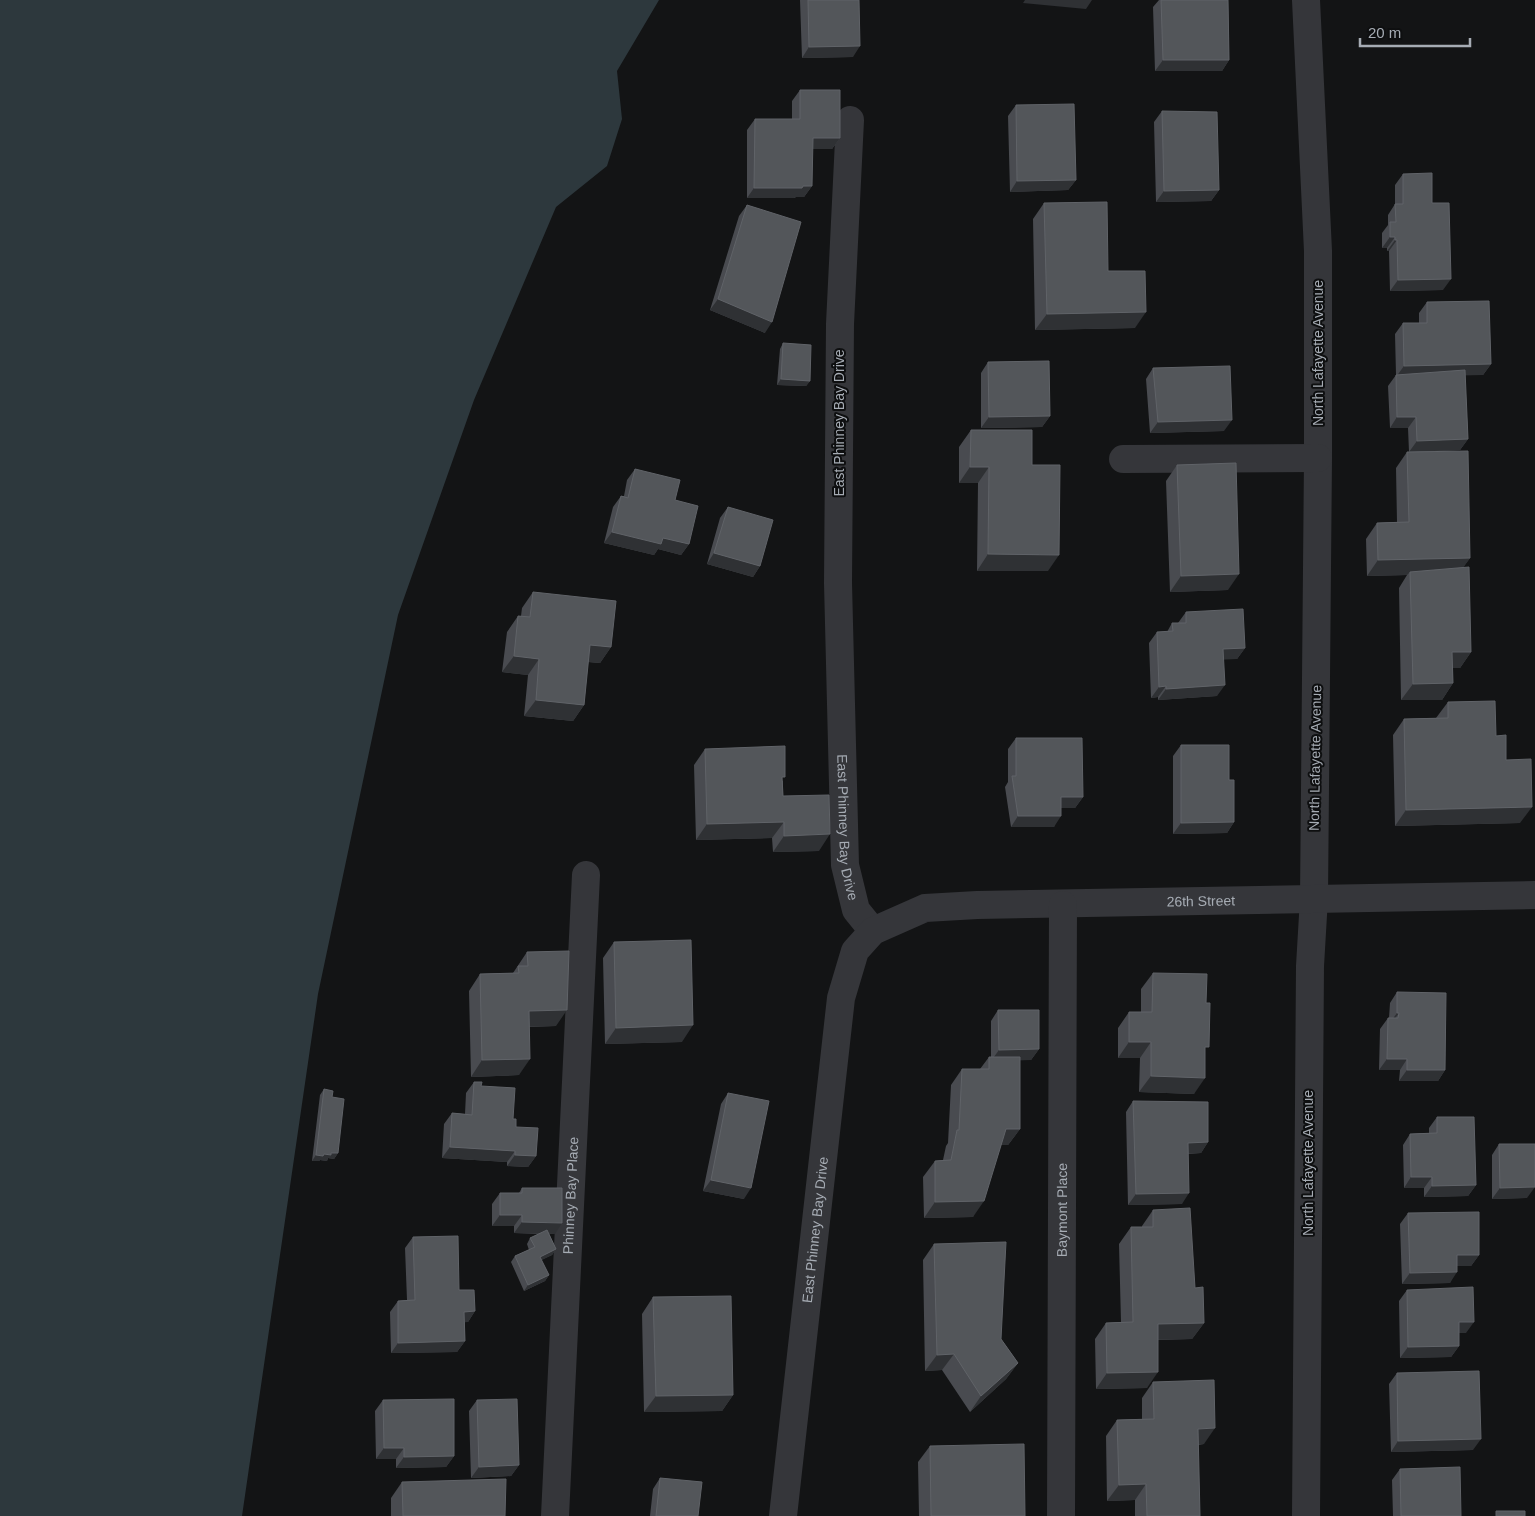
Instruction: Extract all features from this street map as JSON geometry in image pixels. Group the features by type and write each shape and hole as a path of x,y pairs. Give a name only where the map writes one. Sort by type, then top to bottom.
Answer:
{"street":[{"name":"North Lafayette Avenue","path":"1306,0 1318,251 1314,898 1310,976 1306,1516"},
{"name":"East Phinney Bay Drive","path":"783,1516 841,998 855,951 873,931 856,910 845,865 838,564 840,324 850,120"},
{"path":"1123,459 1318,458"},
{"name":"Phinney Bay Place","path":"555,1516 586,874"},
{"name":"26th Street","path":"873,931 924,908 977,905 1063,905 1314,898 1535,895"},
{"name":"Baymont Place","path":"1061,1516 1063,905"}],"shaded area":[{"path":"0,0 659,0 617,71 622,119 607,166 556,207 474,400 398,615 318,994 242,1516 0,1516"}],"building":[{"path":"808,0 859,0 860,46 809,47"},
{"path":"1161,0 1228,0 1229,60 1163,60"},
{"path":"800,90 840,90 840,138 813,138 812,186 803,186 802,188 754,188 755,119 800,119"},
{"path":"1074,104 1076,180 1017,181 1016,105"},
{"path":"1162,111 1217,112 1219,190 1164,191"},
{"path":"1432,173 1432,203 1449,203 1451,279 1398,280 1397,240 1395,240 1395,237 1390,237 1390,222 1396,222 1395,204 1403,204 1403,174"},
{"path":"1107,202 1108,271 1145,271 1146,312 1047,314 1044,203"},
{"path":"747,205 801,222 772,322 718,299"},
{"path":"1489,301 1491,364 1404,366 1403,323 1427,323 1427,302"},
{"path":"783,343 811,345 810,381 781,379"},
{"path":"1049,361 1050,416 989,417 988,362"},
{"path":"1230,366 1232,420 1158,422 1153,368"},
{"path":"1465,370 1468,439 1417,441 1416,417 1397,417 1396,375"},
{"path":"971,430 1032,430 1032,465 1060,465 1059,555 988,554 989,467 970,467"},
{"path":"1468,451 1470,558 1378,560 1377,523 1409,522 1407,452"},
{"path":"1236,463 1239,574 1181,576 1177,465"},
{"path":"635,469 680,480 675,500 698,506 689,544 663,538 661,544 612,532 621,496 628,498"},
{"path":"728,507 773,520 760,566 714,553"},
{"path":"1469,567 1471,652 1452,652 1453,683 1413,684 1410,572"},
{"path":"533,592 616,601 611,647 590,645 584,705 536,700 539,659 514,656 518,616 530,617"},
{"path":"1243,609 1245,648 1223,649 1225,685 1166,689 1166,686 1159,687 1157,632 1173,631 1172,623 1186,623 1186,612"},
{"path":"1495,701 1496,736 1506,735 1506,760 1531,759 1532,807 1406,810 1404,719 1448,718 1448,702"},
{"path":"1016,738 1082,738 1083,797 1061,797 1061,816 1018,816 1012,776 1016,776"},
{"path":"1181,745 1229,745 1229,780 1234,780 1234,822 1181,823"},
{"path":"785,746 785,777 782,777 783,796 829,795 830,834 784,836 784,822 707,824 705,749"},
{"path":"691,940 693,1025 616,1028 614,942"},
{"path":"569,951 567,1010 529,1011 530,1059 482,1060 480,974 519,973 518,966 528,966 527,952"},
{"path":"1153,973 1207,974 1206,1003 1210,1003 1209,1047 1205,1047 1205,1078 1151,1076 1151,1042 1129,1042 1129,1012 1152,1012"},
{"path":"1397,992 1446,993 1445,1070 1407,1070 1407,1059 1387,1059 1388,1018 1398,1018 1399,1013 1397,1013"},
{"path":"998,1010 1039,1010 1039,1049 999,1050"},
{"path":"989,1057 1020,1057 1020,1129 1006,1129 984,1201 935,1202 935,1161 951,1160 957,1130 959,1130 962,1069 989,1069"},
{"path":"474,1082 482,1082 481,1086 515,1088 513,1119 516,1119 516,1127 538,1128 536,1156 515,1155 515,1151 450,1147 452,1113 472,1115"},
{"path":"324,1089 333,1091 332,1097 344,1099 338,1153 324,1154 323,1156 316,1155"},
{"path":"728,1093 769,1101 751,1188 711,1180"},
{"path":"1133,1101 1208,1102 1208,1142 1188,1143 1189,1193 1136,1194"},
{"path":"1437,1117 1474,1117 1476,1185 1432,1186 1432,1177 1411,1177 1410,1134 1437,1133"},
{"path":"1499,1144 1535,1144 1535,1187 1500,1188"},
{"path":"522,1188 562,1188 562,1223 522,1222 522,1215 500,1215 500,1193 522,1193"},
{"path":"1190,1208 1195,1288 1203,1287 1204,1323 1158,1324 1158,1372 1107,1373 1106,1323 1133,1322 1131,1227 1153,1227 1153,1210"},
{"path":"1479,1212 1479,1255 1457,1255 1457,1272 1410,1273 1408,1213"},
{"path":"547,1230 556,1249 540,1257 549,1275 528,1285 515,1256 535,1247 530,1238"},
{"path":"458,1236 459,1290 474,1290 475,1311 464,1312 465,1341 398,1343 398,1301 415,1300 413,1237"},
{"path":"1006,1242 1001,1339 1018,1363 981,1396 954,1354 937,1355 934,1244"},
{"path":"1473,1287 1474,1322 1459,1322 1459,1346 1408,1347 1407,1290"},
{"path":"731,1296 733,1395 656,1396 653,1297"},
{"path":"1479,1371 1481,1439 1398,1441 1397,1373"},
{"path":"1214,1380 1215,1428 1198,1429 1200,1516 1147,1516 1146,1484 1119,1485 1117,1420 1154,1419 1153,1382"},
{"path":"454,1399 454,1456 404,1457 404,1448 384,1448 383,1400"},
{"path":"517,1399 519,1465 479,1467 477,1400"},
{"path":"1024,1444 1025,1516 931,1516 930,1446"},
{"path":"1460,1467 1461,1516 1401,1516 1400,1469"},
{"path":"660,1478 702,1482 698,1516 656,1516"},
{"path":"506,1479 505,1516 403,1516 402,1482"},
{"path":"1496,1511 1525,1511 1525,1516 1496,1516"}]}
